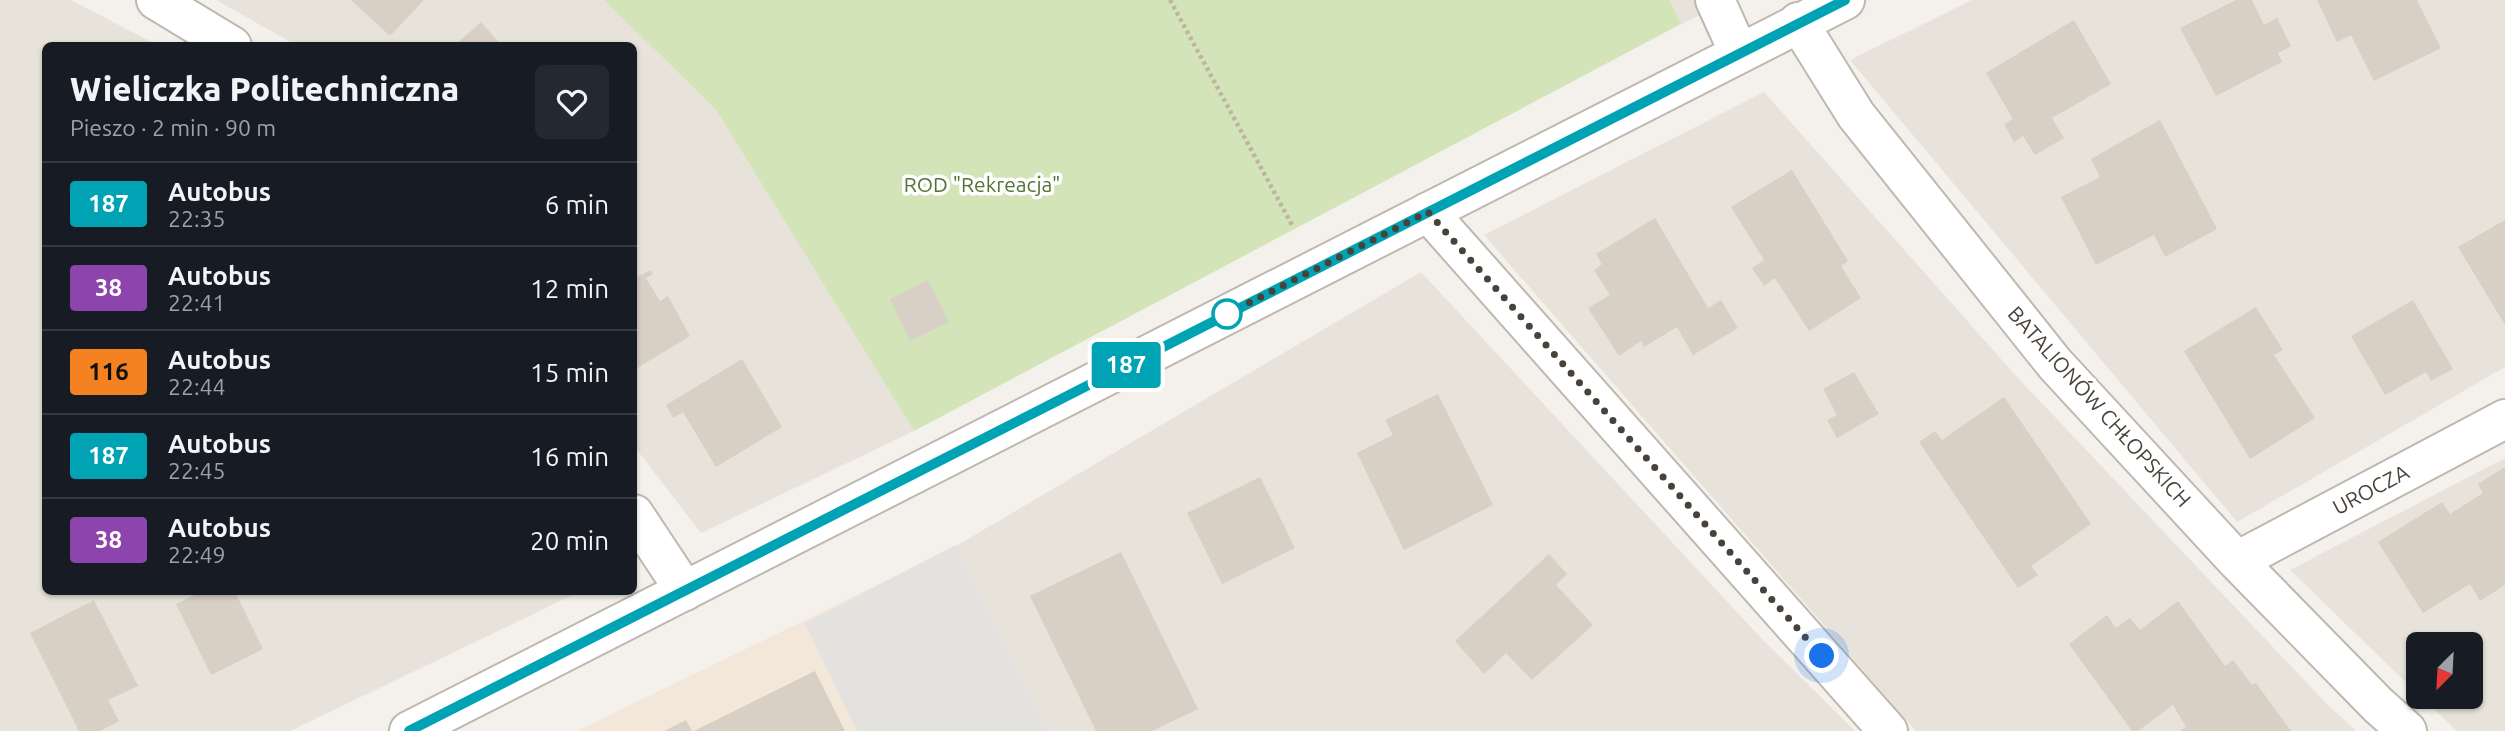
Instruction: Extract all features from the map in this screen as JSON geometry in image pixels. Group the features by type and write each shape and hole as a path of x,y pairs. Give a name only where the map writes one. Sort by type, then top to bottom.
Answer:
{"street":[{"path":"156,0 225,42"},
{"path":"1716,0 1739,53"},
{"path":"409,731 1845,0"},
{"name":"BATALIONÓW CHŁOPSKICH","path":"1798,22 1856,115 2055,365 2237,561 2378,705 2407,731"},
{"path":"1428,212 1888,731"},
{"name":"UROCZA","path":"2237,561 2505,419"},
{"path":"637,519 685,591"}],"path":[{"path":"1170,0 1294,230"}],"shaded area":[{"path":"0,0 71,0 151,42 42,42 42,595 573,595 290,731 0,731"},
{"path":"216,0 604,0 716,110 914,431 701,533 637,450 637,42 291,42"},
{"path":"1670,0 1732,0 1681,24"},
{"path":"1972,0 2505,0 2505,367 2237,522 1850,60"},
{"path":"1764,92 2017,377 2325,702 2356,731 1916,731 1484,235"},
{"path":"1421,272 1761,638 1855,731 1050,731 956,546"},
{"path":"2505,458 2505,731 2457,731 2434,709 2483,709 2483,632 2406,632 2406,682 2290,570"},
{"path":"956,545 1050,731 577,731 916,566"},
{"path":"956,545 1050,731 857,731 805,623"}],"green space":[{"name":"ROD \"Rekreacja\"","path":"604,0 1670,0 1681,24 914,431 716,110"}],"building":[{"path":"351,0 424,0 390,36"},
{"path":"2236,0 2252,0 2264,25 2277,18 2291,46 2278,53 2282,62 2216,96 2180,28"},
{"path":"2317,0 2417,0 2441,48 2374,81 2351,35 2337,42"},
{"path":"2074,20 2111,84 2052,118 2064,138 2035,155 2023,136 2014,142 2004,124 2013,119 1986,73"},
{"path":"481,22 498,42 458,42"},
{"path":"2160,120 2217,229 2165,257 2154,235 2096,265 2061,197 2100,177 2091,159"},
{"path":"1792,170 1848,261 1841,266 1861,298 1809,331 1775,278 1764,286 1752,268 1764,260 1731,207"},
{"path":"1655,218 1708,308 1721,300 1738,328 1693,355 1677,327 1644,347 1641,341 1619,356 1588,308 1610,295 1594,270 1602,264 1596,254"},
{"path":"2505,220 2505,325 2458,247"},
{"path":"650,270 653,274 646,278 660,301 668,296 690,336 637,368 637,277"},
{"path":"928,280 949,322 910,341 890,299"},
{"path":"2413,300 2453,369 2431,381 2426,372 2385,395 2351,336"},
{"path":"2256,307 2283,350 2274,355 2315,418 2250,459 2184,351"},
{"path":"742,359 782,427 716,467 683,412 673,418 666,405"},
{"path":"1854,372 1879,414 1837,438 1827,420 1837,415 1823,389"},
{"path":"1438,394 1493,505 1404,550 1357,453 1393,435 1385,420"},
{"path":"2004,397 2091,524 2031,566 2038,575 2018,588 1919,442 1935,431 1942,440"},
{"path":"2505,467 2505,585 2480,601 2470,584 2423,613 2378,542 2442,502 2450,514 2483,493 2478,484"},
{"path":"1260,477 1295,548 1222,584 1187,513"},
{"path":"1121,552 1198,709 1152,731 1096,731 1030,596"},
{"path":"1549,554 1567,574 1556,585 1593,625 1532,680 1506,653 1484,674 1455,641"},
{"path":"195,595 236,595 263,649 211,675 176,604"},
{"path":"94,600 138,686 108,700 119,721 100,731 79,731 30,633"},
{"path":"2178,601 2225,666 2233,660 2252,685 2256,683 2291,731 2180,731 2186,727 2173,705 2138,731 2132,731 2069,644 2107,615 2116,628 2130,618 2140,630"},
{"path":"815,671 845,731 694,731"},
{"path":"686,720 692,731 664,731"}],"bus line":[{"name":"187","path":"409,731 1845,0"}],"route":[{"path":"1227,314 1428,212 1822,656"}]}
